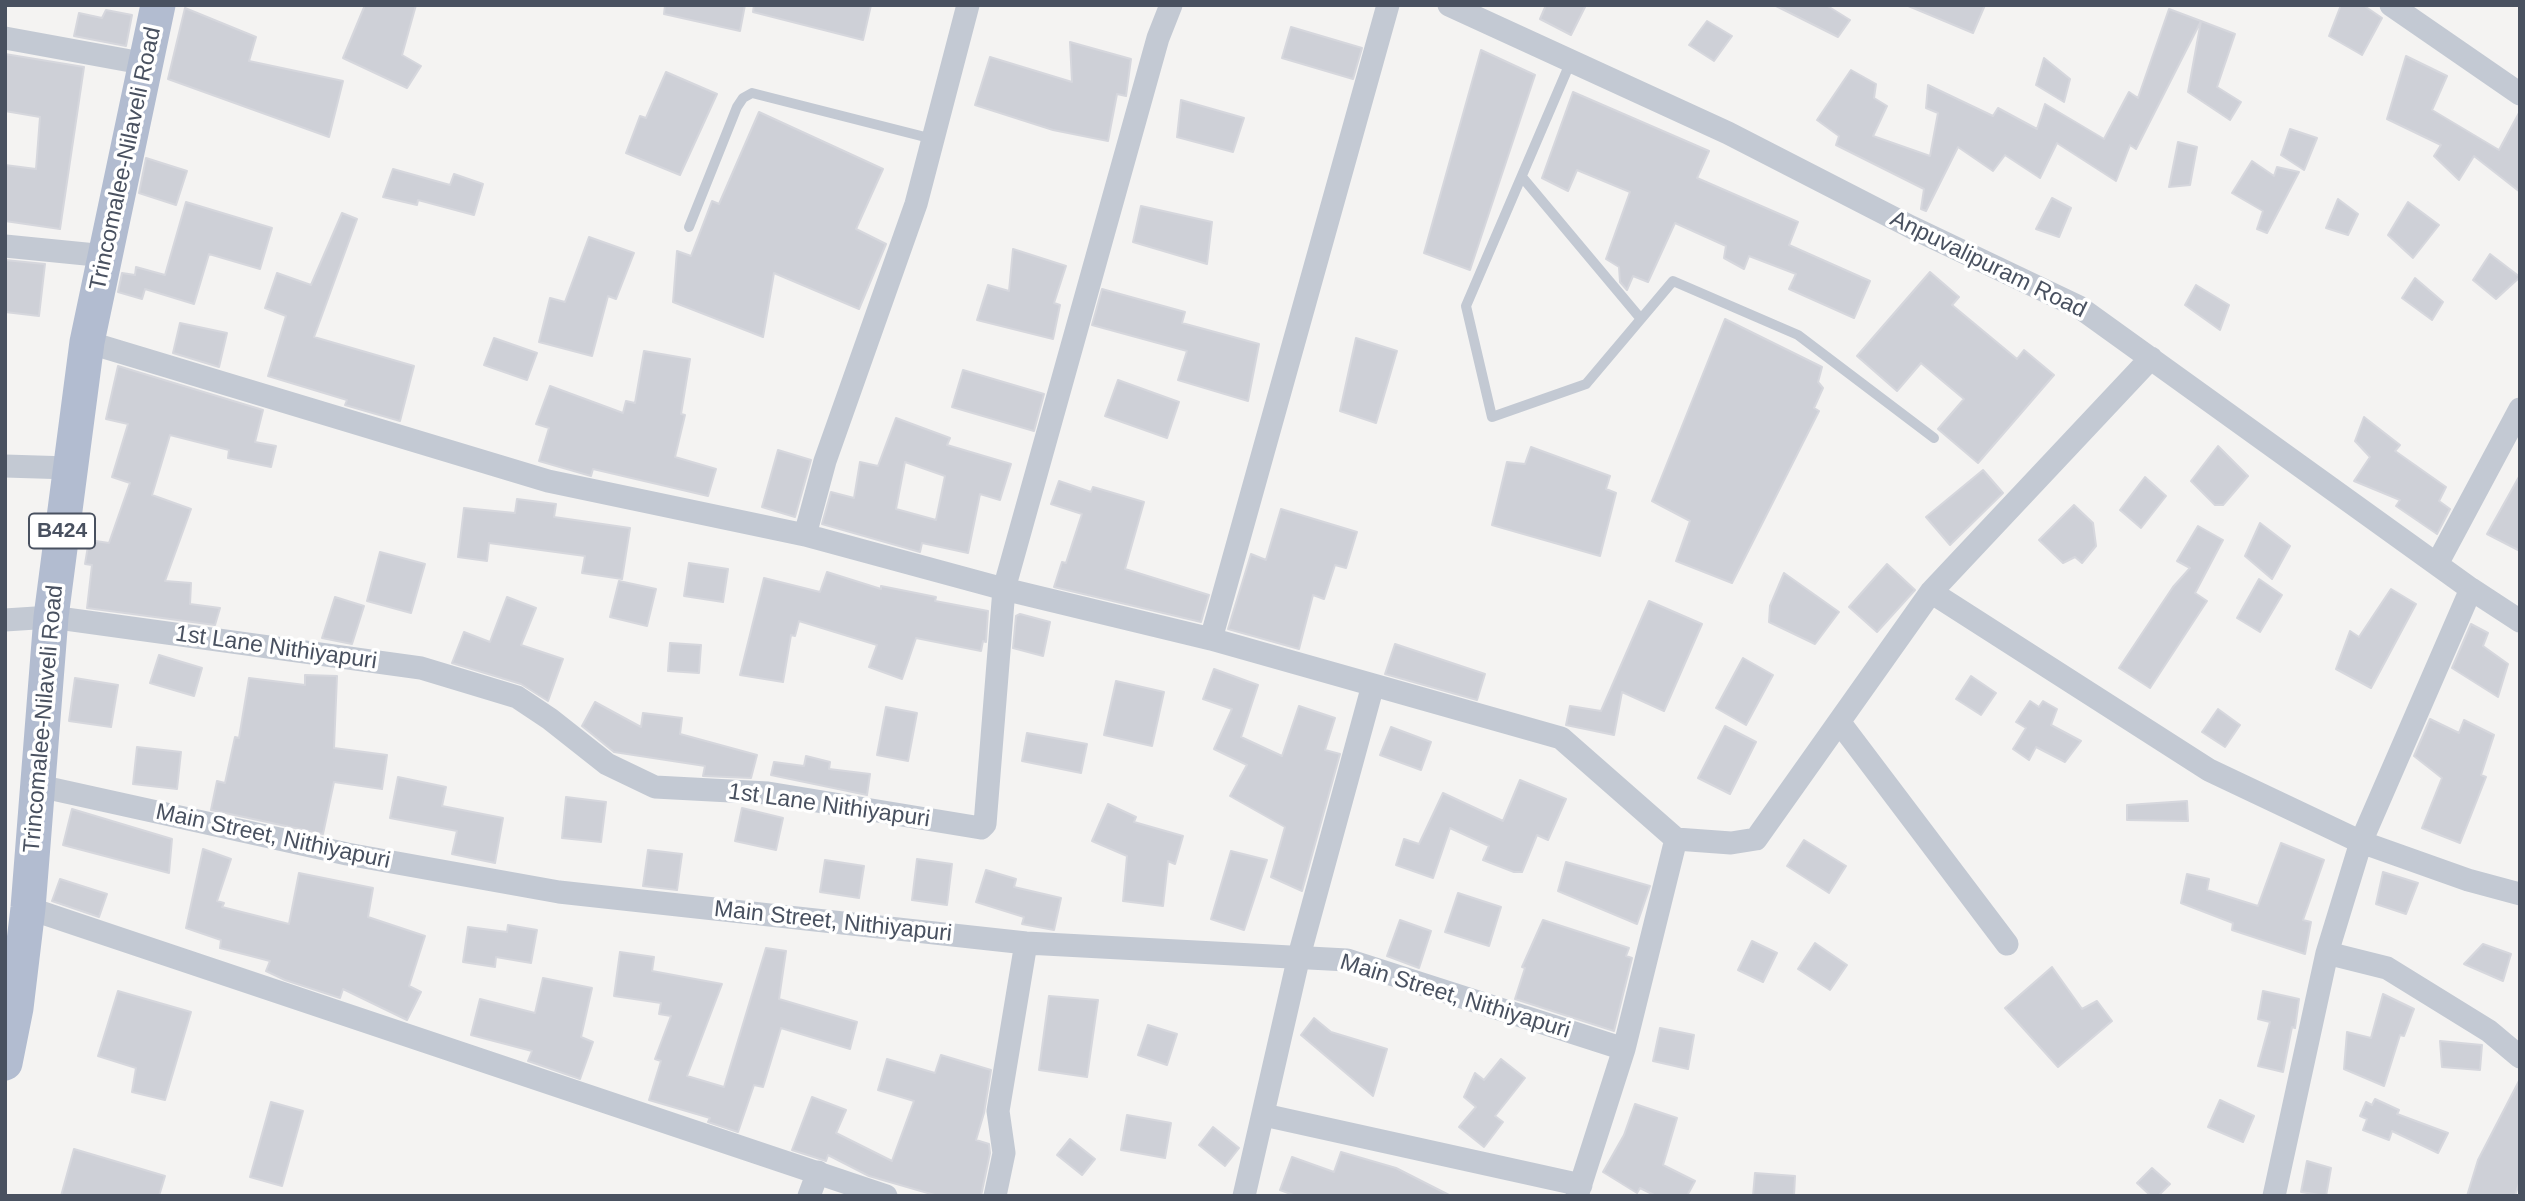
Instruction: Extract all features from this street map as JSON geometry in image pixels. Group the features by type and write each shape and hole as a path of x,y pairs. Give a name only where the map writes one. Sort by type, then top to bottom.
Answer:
{"main road":[{"name":"Trincomalee-Nilaveli Road","path":"5,1063 16,1008 38,786 51,617 87,342 158,5"}],"street":[{"path":"805,535 825,461 916,204 968,5"},
{"path":"1004,589 1158,38 1171,5"},
{"path":"1212,639 1388,5"},
{"name":"Anpuvalipuram Road","path":"1449,5 1728,133 1910,227 2079,307 2471,589 2520,621"},
{"path":"2391,5 2520,94"},
{"path":"5,38 146,64"},
{"path":"5,246 106,256"},
{"path":"87,342 548,481 805,535 1004,589 1212,639 1561,738 1676,839 1731,843 1756,839 1931,592 2151,358"},
{"path":"2437,564 2520,409"},
{"path":"5,466 70,468"},
{"name":"1st Lane Nithiyapuri","path":"51,617 421,668 517,698 550,719 607,764 655,787 768,793 976,829 985,824 1004,589"},
{"path":"2274,1196 2327,953 2361,842 2471,589"},
{"path":"1931,592 2209,770 2361,842 2468,880 2520,894"},
{"path":"5,620 51,617"},
{"path":"1244,1196 1299,956 1373,685"},
{"path":"1840,723 2007,944"},
{"name":"Main Street, Nithiyapuri","path":"38,786 347,854 559,891 1026,943 1347,960 1624,1049"},
{"path":"1264,1115 1579,1190 1624,1049 1676,839"},
{"path":"27,908 886,1196"},
{"path":"995,1196 1004,1153 998,1111 1026,943"},
{"path":"2327,953 2387,968 2489,1031 2520,1057"},
{"path":"809,1196 818,1172"}],"lane":[{"path":"1571,61 1466,306 1492,417 1586,384 1673,281 1798,335 1934,438"},
{"path":"689,227 737,107 743,98 752,93 933,139"},
{"path":"1522,177 1641,319"}],"building":[{"path":"365,5 416,5 402,55 421,66 407,88 343,58"},
{"path":"665,5 745,5 740,31 664,14"},
{"path":"754,5 871,5 863,40 753,12"},
{"path":"1546,5 1586,5 1571,35 1540,19"},
{"path":"1774,5 1826,5 1850,20 1838,37"},
{"path":"1906,5 1985,5 1973,33"},
{"path":"2341,5 2363,5 2382,18 2362,55 2329,36"},
{"path":"185,8 256,37 249,61 343,81 329,137 168,79"},
{"path":"2169,9 2201,21 2136,149 2130,145 2116,181 2057,143 2040,178 2005,155 1993,171 1958,147 1926,211 1921,209 1924,189 1836,145 1839,136 1817,120 1851,70 1876,84 1874,98 1887,106 1873,136 1930,156 1938,113 1926,108 1928,85 1993,116 1998,108 2037,129 2045,104 2104,139 2129,92 2138,98"},
{"path":"106,10 132,15 126,46 74,36 79,13 102,18"},
{"path":"1707,21 1732,36 1714,61 1689,45"},
{"path":"2201,21 2235,34 2217,87 2241,102 2230,120 2188,92"},
{"path":"1291,27 1362,48 1353,79 1282,58"},
{"path":"1070,42 1131,59 1126,96 1117,94 1108,141 1053,130 975,105 990,57 1072,82"},
{"path":"1481,50 1535,75 1470,270 1424,253"},
{"path":"5,54 84,67 60,229 5,221 5,165 36,169 40,117 5,111"},
{"path":"2406,56 2447,76 2432,110 2499,150 2520,111 2520,192 2474,156 2459,180 2434,156 2441,145 2387,119"},
{"path":"2044,58 2070,79 2064,102 2036,85"},
{"path":"666,72 717,94 680,175 626,153 640,116 646,118"},
{"path":"1573,92 1709,151 1697,178 1798,222 1789,245 1870,281 1854,318 1789,289 1796,274 1749,256 1744,269 1724,258 1726,246 1675,223 1648,282 1633,276 1627,290 1620,282 1619,267 1606,259 1630,192 1577,170 1568,191 1542,178"},
{"path":"1181,100 1244,118 1233,152 1177,137"},
{"path":"759,112 883,169 856,229 886,244 859,309 774,273 763,337 673,302 677,251 691,256 712,201 719,204"},
{"path":"2290,129 2317,138 2304,170 2281,155"},
{"path":"2178,142 2197,147 2190,185 2169,187"},
{"path":"146,158 187,171 176,205 139,193"},
{"path":"2252,161 2274,176 2277,167 2299,172 2267,233 2257,229 2263,211 2232,193"},
{"path":"393,169 450,185 454,174 483,184 474,215 418,200 417,205 383,197"},
{"path":"2052,198 2071,208 2059,237 2036,229"},
{"path":"2338,199 2358,214 2348,235 2326,228"},
{"path":"186,202 272,228 260,269 209,254 194,304 145,289 142,299 118,292 122,273 135,275 136,267 165,275"},
{"path":"2408,202 2439,225 2413,258 2388,235"},
{"path":"1141,206 1212,222 1207,264 1133,242"},
{"path":"342,213 357,219 314,337 414,366 400,421 345,405 347,400 268,376 286,316 265,308 277,273 311,285"},
{"path":"589,237 634,253 616,299 608,296 592,356 539,342 550,298 565,302"},
{"path":"1013,249 1066,266 1054,303 1060,305 1053,339 977,320 988,285 1009,291"},
{"path":"2490,254 2520,277 2496,299 2473,280"},
{"path":"5,260 45,264 39,316 5,312"},
{"path":"1930,272 1959,297 1952,305 2017,359 2024,350 2054,375 1978,463 1938,429 1964,399 1921,363 1897,391 1857,356"},
{"path":"2415,278 2443,302 2432,320 2402,298"},
{"path":"2196,285 2229,305 2220,330 2185,305"},
{"path":"1102,289 1185,312 1182,323 1259,344 1248,401 1178,380 1187,351 1092,325"},
{"path":"1725,319 1822,367 1818,382 1823,388 1814,408 1819,411 1732,583 1676,561 1690,521 1652,501"},
{"path":"180,323 227,333 219,367 173,353"},
{"path":"494,338 537,353 527,380 484,365"},
{"path":"1356,338 1397,351 1376,423 1340,411"},
{"path":"644,351 690,359 681,414 685,415 675,457 716,469 708,496 593,469 591,476 539,461 549,428 536,424 550,386 623,413 626,401 635,403"},
{"path":"118,366 263,410 255,442 276,446 271,467 228,458 229,450 170,435 152,495 191,509 165,581 191,583 190,604 220,608 215,625 87,608 92,565 85,564 89,540 109,543 130,483 112,477 128,424 106,419"},
{"path":"963,370 1044,394 1034,431 952,407"},
{"path":"1118,380 1179,402 1167,438 1105,416"},
{"path":"2364,417 2400,445 2395,451 2446,487 2439,501 2450,509 2437,534 2396,506 2400,500 2354,481 2370,457 2355,441"},
{"path":"896,418 950,438 947,445 1011,464 1000,500 980,494 968,553 922,543 920,552 822,524 831,492 854,498 860,462 878,466","holes":["905,462 945,476 936,520 896,509"]},
{"path":"2218,446 2248,476 2223,505 2215,505 2191,481"},
{"path":"1531,447 1610,476 1606,489 1616,493 1600,556 1492,525 1507,462 1525,464"},
{"path":"778,450 811,460 795,517 762,507"},
{"path":"1983,470 2003,493 1950,545 1926,517"},
{"path":"2520,475 2520,551 2487,534"},
{"path":"2145,477 2166,496 2141,528 2120,510"},
{"path":"1059,481 1091,492 1093,487 1144,502 1125,569 1209,595 1201,622 1054,587 1062,562 1066,563 1082,514 1051,504"},
{"path":"517,499 556,504 554,517 630,528 622,579 582,573 585,556 489,543 487,561 458,557 464,508 515,513"},
{"path":"2074,505 2093,523 2096,546 2082,563 2075,557 2063,563 2039,540"},
{"path":"1281,509 1357,532 1346,568 1335,565 1324,599 1313,595 1299,649 1228,629 1251,554 1266,560"},
{"path":"2260,523 2290,546 2272,579 2245,556"},
{"path":"2198,526 2223,540 2195,593 2207,601 2150,688 2119,668 2173,587 2190,568 2177,561"},
{"path":"380,552 425,564 411,613 367,601"},
{"path":"689,563 728,569 723,602 684,596"},
{"path":"1887,564 1915,590 1877,632 1849,607"},
{"path":"827,572 881,589 881,586 936,597 935,601 988,611 986,642 983,641 981,651 916,638 902,679 869,667 877,645 799,621 795,636 791,635 783,682 740,675 764,578 820,592"},
{"path":"1784,573 1839,612 1815,644 1769,622 1770,606"},
{"path":"2259,579 2282,595 2260,632 2237,618"},
{"path":"619,581 656,589 647,626 610,617"},
{"path":"2391,589 2416,604 2371,688 2336,669 2350,631 2359,637"},
{"path":"335,597 364,606 352,644 322,638"},
{"path":"507,597 536,608 521,645 563,659 548,701 521,684 452,663 464,632 490,642"},
{"path":"1649,601 1702,624 1664,711 1622,692 1614,735 1566,725 1570,706 1601,711"},
{"path":"1020,614 1050,622 1043,656 1013,648 1016,616"},
{"path":"2471,624 2488,633 2483,646 2508,664 2498,697 2452,668"},
{"path":"670,643 701,645 699,673 668,671"},
{"path":"1395,644 1485,674 1477,700 1385,674"},
{"path":"159,655 202,668 194,696 150,683"},
{"path":"1743,658 1773,675 1746,725 1716,708"},
{"path":"1214,669 1258,685 1241,737 1282,756 1299,706 1335,718 1325,750 1340,754 1302,891 1271,877 1285,827 1230,796 1247,765 1214,749 1232,709 1203,699"},
{"path":"305,675 337,676 334,748 387,755 382,789 334,782 323,834 211,810 217,781 225,783 235,737 239,738 249,678 305,685"},
{"path":"1971,676 1996,693 1981,715 1956,699"},
{"path":"75,678 118,685 111,727 69,721"},
{"path":"1116,681 1164,692 1152,746 1104,735"},
{"path":"2030,701 2039,707 2043,701 2057,709 2051,725 2081,741 2065,762 2036,747 2029,760 2013,749 2026,728 2016,722"},
{"path":"595,702 641,727 643,713 682,718 680,734 757,755 751,778 703,776 705,766 614,752 582,726"},
{"path":"886,707 917,713 908,761 877,755"},
{"path":"2218,709 2240,725 2225,747 2202,732"},
{"path":"2430,719 2459,733 2464,720 2494,735 2481,775 2486,777 2460,843 2422,828 2442,778 2414,756"},
{"path":"1725,726 1756,742 1730,794 1698,778"},
{"path":"1391,727 1431,742 1421,770 1380,755"},
{"path":"1027,733 1087,744 1081,773 1022,761"},
{"path":"137,747 181,752 177,789 133,784"},
{"path":"806,756 830,762 829,769 870,774 867,795 771,775 774,762 804,766"},
{"path":"398,777 446,787 442,806 503,818 495,863 452,854 457,831 390,818"},
{"path":"1520,780 1566,799 1548,840 1537,835 1522,872 1514,872 1483,860 1489,846 1450,828 1433,878 1396,865 1404,839 1419,844 1443,793 1503,821"},
{"path":"566,797 606,802 601,842 562,838"},
{"path":"2187,801 2188,821 2127,820 2127,805"},
{"path":"1108,804 1136,817 1134,822 1183,836 1175,864 1168,861 1163,906 1123,901 1127,856 1092,841"},
{"path":"742,808 783,818 776,850 735,841"},
{"path":"72,809 172,839 169,873 63,845"},
{"path":"1804,840 1846,866 1829,893 1787,866"},
{"path":"2281,843 2324,860 2303,920 2311,922 2305,954 2232,930 2233,923 2181,903 2187,874 2209,879 2207,890 2258,906"},
{"path":"203,849 231,859 217,901 224,903 222,907 289,924 299,873 373,888 368,917 425,936 409,986 421,992 407,1020 343,989 340,998 285,980 266,971 270,961 220,948 221,940 186,928"},
{"path":"648,850 682,854 677,890 643,886"},
{"path":"1231,851 1267,860 1244,930 1211,919"},
{"path":"917,859 952,864 947,905 912,900"},
{"path":"825,860 864,866 859,898 820,892"},
{"path":"1566,862 1650,886 1637,924 1558,891"},
{"path":"986,870 1016,879 1014,887 1061,898 1054,930 1022,924 1024,917 976,902"},
{"path":"2383,872 2418,883 2406,914 2376,904"},
{"path":"60,879 107,894 99,917 52,901"},
{"path":"1458,893 1501,907 1489,946 1445,932"},
{"path":"1400,920 1431,931 1419,968 1387,956"},
{"path":"1543,920 1629,948 1626,956 1632,958 1614,1031 1515,999 1525,968 1522,967"},
{"path":"508,925 537,930 531,963 496,957 495,967 463,962 468,927 507,932"},
{"path":"1752,941 1777,953 1763,982 1738,970"},
{"path":"1815,943 1847,965 1830,990 1798,969"},
{"path":"2483,944 2511,954 2503,981 2464,964"},
{"path":"766,948 786,951 779,999 857,1022 850,1049 781,1028 763,1087 754,1085 738,1132 708,1122 710,1118 649,1100 661,1061 655,1059 671,1016 659,1014 661,1003 614,996 620,952 654,957 652,971 722,984 687,1076 724,1087"},
{"path":"2052,967 2082,1009 2097,1001 2112,1021 2058,1067 2005,1008"},
{"path":"543,978 592,988 581,1037 593,1042 580,1079 528,1061 532,1051 471,1035 480,999 535,1013"},
{"path":"118,991 191,1012 165,1100 132,1092 136,1068 98,1056"},
{"path":"2263,991 2299,999 2295,1028 2292,1027 2283,1072 2258,1066 2270,1022 2258,1019"},
{"path":"2383,994 2414,1009 2404,1036 2400,1035 2384,1086 2344,1069 2347,1032 2371,1038"},
{"path":"1049,996 1098,1000 1087,1077 1039,1070"},
{"path":"1314,1018 1331,1032 1387,1049 1373,1096 1301,1035"},
{"path":"1148,1025 1177,1034 1167,1065 1138,1055"},
{"path":"1660,1028 1694,1035 1688,1069 1653,1061"},
{"path":"2440,1041 2482,1045 2480,1070 2442,1067"},
{"path":"941,1055 991,1070 984,1113 976,1140 989,1144 990,1153 981,1196 938,1196 869,1176 828,1155 826,1161 792,1150 812,1097 846,1110 836,1133 892,1161 914,1101 878,1090 887,1059 935,1073"},
{"path":"1501,1059 1525,1078 1495,1116 1503,1122 1484,1147 1459,1127 1476,1107 1464,1097 1475,1073 1484,1080"},
{"path":"2520,1079 2520,1180 2515,1196 2467,1196 2478,1160"},
{"path":"2375,1099 2399,1110 2397,1114 2448,1133 2438,1153 2392,1131 2389,1140 2363,1130 2367,1119 2360,1116 2366,1102 2372,1105"},
{"path":"2220,1100 2254,1116 2243,1142 2208,1127"},
{"path":"271,1102 303,1111 282,1186 250,1177"},
{"path":"1635,1104 1677,1118 1663,1165 1695,1181 1687,1196 1656,1196 1640,1188 1637,1193 1603,1172 1624,1135"},
{"path":"1127,1115 1171,1123 1165,1158 1121,1150"},
{"path":"1213,1127 1239,1148 1225,1166 1199,1145"},
{"path":"1070,1139 1095,1159 1082,1175 1057,1155"},
{"path":"74,1149 165,1176 159,1196 61,1196"},
{"path":"1341,1152 1396,1168 1451,1196 1296,1196 1280,1190 1292,1157 1334,1172"},
{"path":"2307,1161 2331,1168 2326,1196 2301,1192"},
{"path":"2152,1168 2170,1184 2158,1196 2151,1196 2137,1183"},
{"path":"1755,1173 1795,1176 1794,1196 1753,1196"}]}
